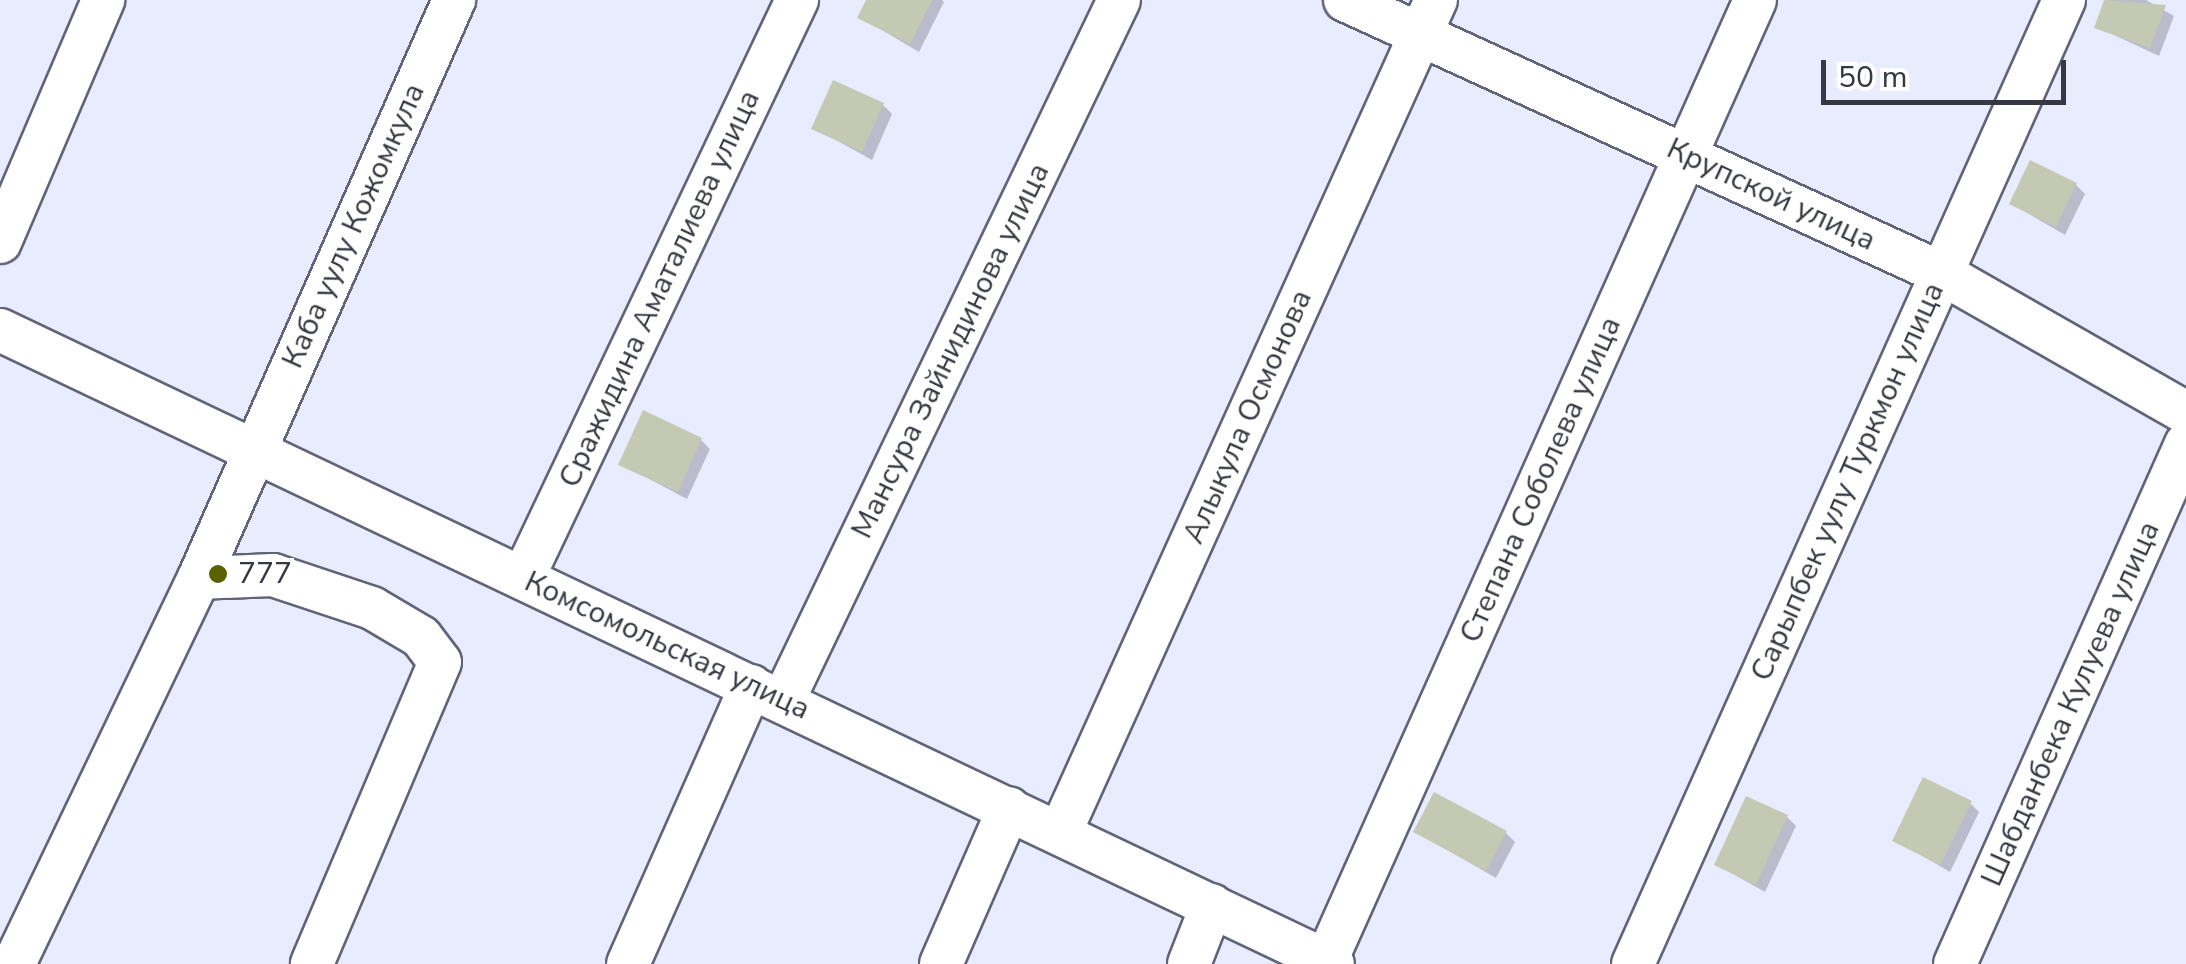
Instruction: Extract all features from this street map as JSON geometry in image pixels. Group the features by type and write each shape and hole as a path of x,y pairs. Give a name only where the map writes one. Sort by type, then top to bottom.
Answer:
{"street":[{"path":"0,242 103,0"},
{"name":"Каба уулу Кожомкула","path":"14,964 199,578 454,0"},
{"name":"Сражидина Аматалиева улица","path":"523,578 797,0"},
{"name":"Мансура Зайнидинова улица","path":"628,964 1119,0"},
{"name":"Крупской улица","path":"1345,0 1428,17 1686,156 1941,273 2186,413"},
{"name":"Степана Соболева улица","path":"1330,962 1755,0"},
{"name":"Сарыпбек уулу Туркмон улица","path":"1634,964 2064,0"},
{"name":"Алыкула Осмонова","path":"1060,833 1428,17"},
{"name":"Комсомольская улица","path":"0,330 1330,962"},
{"name":"Шабданбека Кулуева улица","path":"1955,964 2186,444"},
{"path":"199,578 273,574 372,608 421,637 440,662 312,964"},
{"path":"940,964 1009,808"},
{"path":"1189,964 1212,905"}],"building":[{"path":"866,0 932,0 910,44 857,18"},
{"path":"2104,0 2166,5 2150,48 2094,28"},
{"path":"833,80 884,103 862,152 811,129"},
{"path":"2030,160 2077,183 2056,227 2009,204"},
{"path":"643,410 702,438 678,492 618,465"},
{"path":"1923,777 1972,801 1940,865 1892,841"},
{"path":"1434,792 1507,831 1486,871 1413,832"},
{"path":"1746,796 1788,815 1756,885 1714,865"}],"place":[{"name":"777","path":"218,574"}]}
